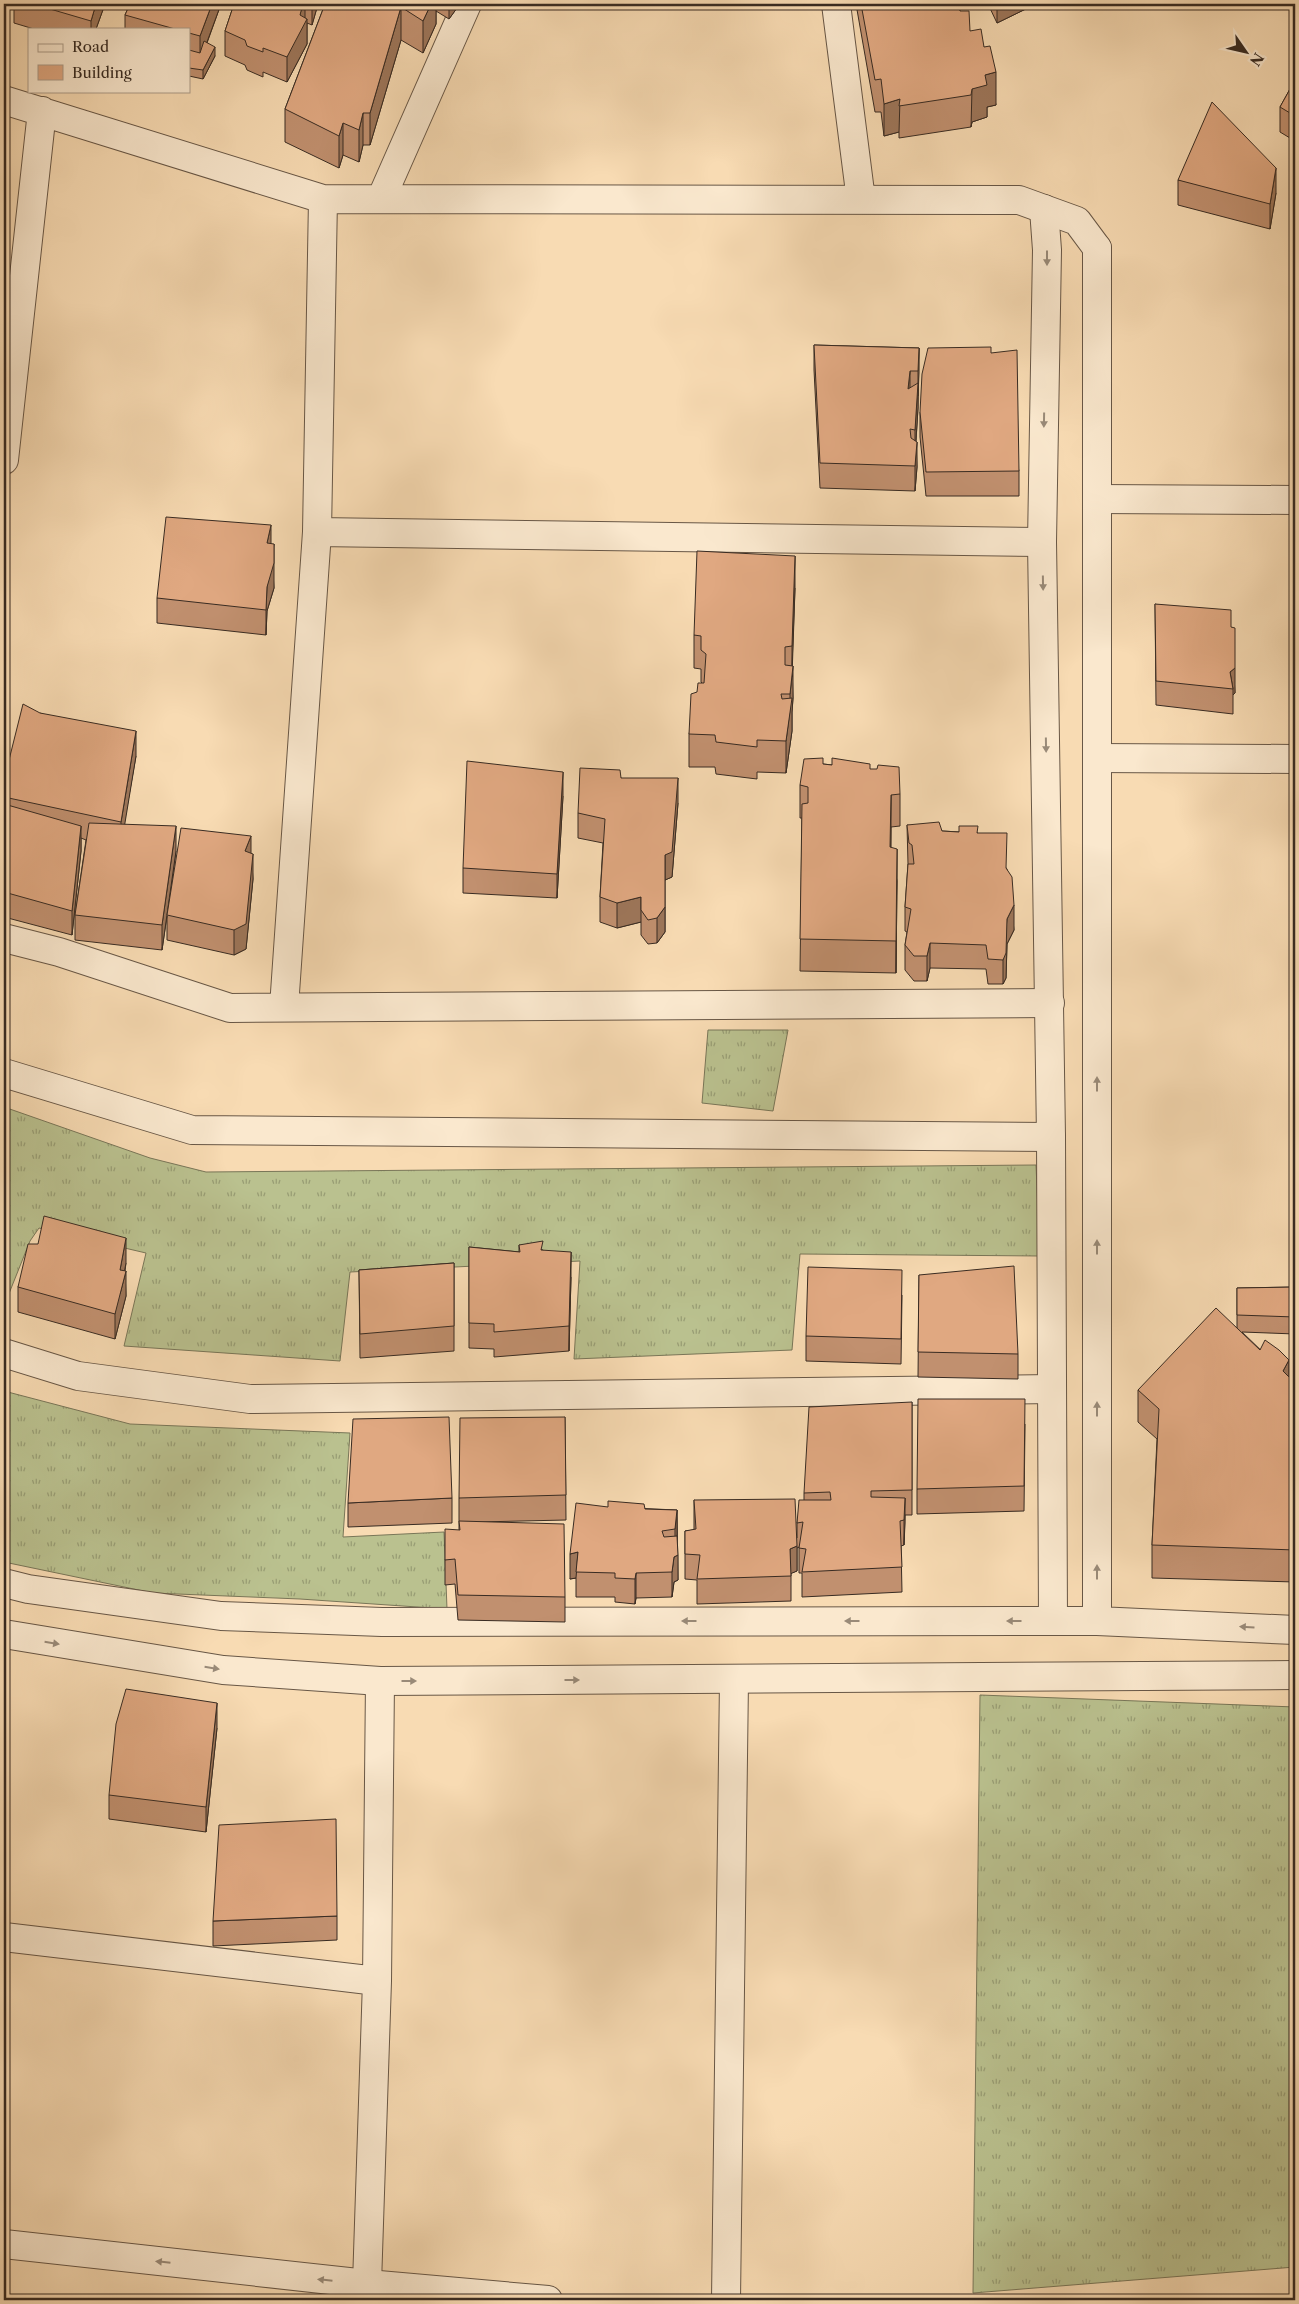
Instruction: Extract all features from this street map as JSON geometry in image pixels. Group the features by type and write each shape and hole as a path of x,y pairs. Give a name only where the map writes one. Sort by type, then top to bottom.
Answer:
{"street":[{"path":"381,199 467,4"},
{"path":"836,4 861,200"},
{"path":"4,100 323,200 1019,200 1077,221 1097,248 1097,1621"},
{"path":"4,460 8,380 42,111"},
{"path":"284,1007 317,532 323,200"},
{"path":"1044,209 1047,250 1042,542 1050,1003 1053,1621"},
{"path":"1097,499 1295,500"},
{"path":"317,532 1042,542"},
{"path":"1097,758 1295,759"},
{"path":"4,938 59,952 230,1008 1050,1003"},
{"path":"4,1073 192,1130 1051,1137"},
{"path":"4,1353 78,1376 250,1399 1052,1390"},
{"path":"4,1582 28,1589 221,1616 344,1620 1097,1621 1295,1630"},
{"path":"4,1634 223,1670 380,1681 1295,1675"},
{"path":"726,2300 734,1680"},
{"path":"367,2284 377,1981 380,1681"},
{"path":"4,1937 377,1981"},
{"path":"4,2244 367,2284 548,2300"}],"green space":[{"path":"708,1030 788,1030 773,1111 702,1103"},
{"path":"4,1107 150,1158 206,1172 1036,1165 1040,1256 800,1254 792,1350 574,1359 580,1261 350,1272 340,1361 124,1346 146,1253 39,1228 30,1241 4,1306"},
{"path":"4,1391 130,1424 350,1433 343,1537 444,1532 447,1609 300,1599 153,1593 4,1562"},
{"path":"980,1695 1295,1707 1295,2267 973,2293"}],"building":[{"path":"33,4 96,4 91,21"},
{"path":"130,4 212,4 200,36 190,33 190,28 171,28 125,15"},
{"path":"234,4 303,4 300,15 307,19 287,57 263,48 263,52 247,46 245,40 225,31"},
{"path":"325,4 431,4 423,21 401,7 370,113 363,113 359,130 343,123 339,136 285,109"},
{"path":"861,4 958,4 960,11 969,11 970,31 981,29 984,47 990,46 996,72 985,75 987,85 972,89 971,95 899,106 900,99 884,104 881,79 875,80"},
{"path":"204,41 215,47 203,70 190,68 190,50 200,53"},
{"path":"1295,80 1295,116 1280,107"},
{"path":"1212,102 1276,168 1270,204 1178,180"},
{"path":"814,345 919,348 918,371 910,371 908,389 918,383 915,430 910,429 911,438 917,442 915,466 820,463"},
{"path":"991,347 991,353 1017,350 1019,471 926,472 920,412 922,374 928,348"},
{"path":"166,517 271,525 267,543 274,544 274,563 267,587 266,610 157,598"},
{"path":"697,551 795,556 792,646 785,647 785,665 793,666 790,694 781,694 782,699 792,698 786,741 757,740 757,747 716,742 715,735 689,734 691,694 697,692 698,683 704,683 706,654 701,650 701,636 694,635"},
{"path":"1155,604 1231,610 1231,627 1235,628 1235,668 1230,672 1233,689 1156,681"},
{"path":"23,704 40,713 136,731 121,822 4,797 4,780"},
{"path":"823,758 823,764 832,765 832,758 870,764 870,769 877,769 878,765 899,767 900,794 891,795 890,847 897,849 896,941 800,939 802,804 808,803 808,787 800,785 804,759"},
{"path":"467,761 563,772 557,874 463,868"},
{"path":"580,768 620,770 621,778 678,778 672,852 665,855 665,907 657,918 648,920 641,910 641,897 617,903 600,897 605,819 578,813"},
{"path":"4,804 81,826 72,911 4,892 4,857 6,847 4,846"},
{"path":"939,822 942,831 959,832 959,826 978,826 977,833 1007,833 1006,868 1012,877 1014,905 1007,919 1006,953 1003,960 988,959 986,945 930,943 927,956 914,956 905,945 911,909 905,907 908,864 914,864 907,825"},
{"path":"89,823 176,826 162,925 75,915"},
{"path":"181,828 251,836 245,851 253,854 246,924 234,930 167,915"},
{"path":"44,1216 126,1238 120,1270 126,1271 115,1314 18,1287 28,1244 38,1244"},
{"path":"543,1241 541,1250 571,1252 569,1326 494,1332 494,1324 469,1323 469,1247 520,1252 519,1245"},
{"path":"454,1263 454,1326 360,1334 359,1270"},
{"path":"1014,1266 1018,1354 918,1352 919,1275"},
{"path":"808,1267 902,1270 901,1339 806,1336"},
{"path":"1295,1287 1295,1317 1237,1315 1237,1288"},
{"path":"1216,1308 1260,1350 1265,1340 1289,1360 1283,1371 1295,1383 1295,1550 1152,1545 1159,1409 1138,1390"},
{"path":"918,1399 1025,1399 1024,1486 917,1489"},
{"path":"912,1402 912,1490 871,1491 871,1497 905,1498 904,1520 900,1521 902,1567 802,1572 806,1549 799,1548 803,1522 797,1523 799,1500 831,1500 830,1492 804,1493 809,1407"},
{"path":"449,1417 452,1498 348,1503 353,1419"},
{"path":"565,1417 566,1495 459,1498 460,1418"},
{"path":"795,1499 797,1546 790,1549 791,1576 697,1579 700,1555 685,1554 685,1531 696,1529 694,1500"},
{"path":"608,1501 644,1504 645,1509 677,1510 675,1529 662,1531 664,1537 677,1536 678,1555 674,1557 672,1572 636,1573 635,1579 615,1578 615,1573 576,1572 578,1552 570,1554 576,1503 608,1507"},
{"path":"459,1521 564,1524 565,1597 458,1595 455,1559 445,1560 445,1529 460,1530"},
{"path":"126,1689 217,1703 206,1807 109,1795 116,1724"},
{"path":"336,1819 337,1916 213,1921 219,1825"}]}
